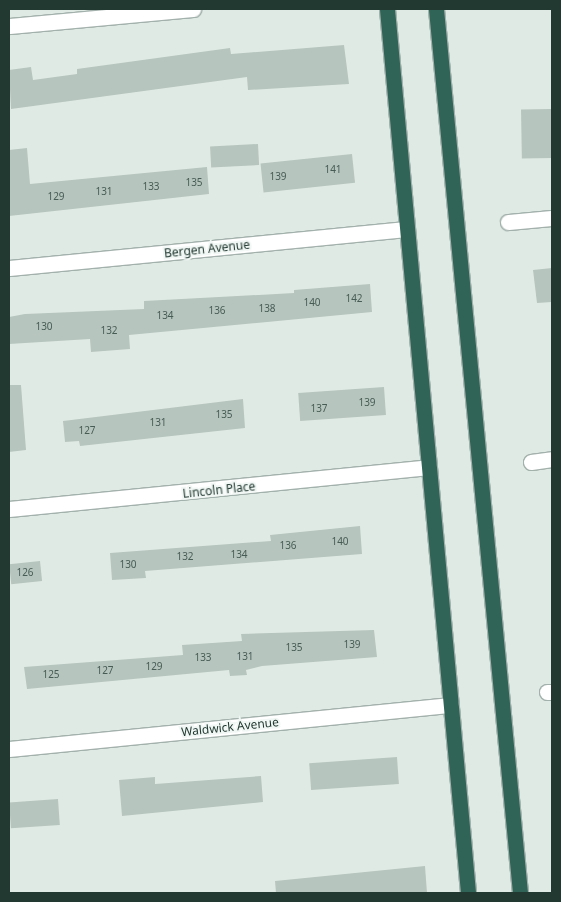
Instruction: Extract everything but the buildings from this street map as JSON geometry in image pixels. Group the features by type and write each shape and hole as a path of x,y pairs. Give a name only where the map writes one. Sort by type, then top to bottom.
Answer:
{"highway":[{"path":"387,9 468,893"},
{"path":"436,9 520,893"}],"street":[{"path":"9,26 193,9"},
{"path":"508,222 552,218"},
{"name":"Bergen Avenue","path":"9,268 406,229"},
{"path":"531,462 552,459"},
{"name":"Lincoln Place","path":"9,509 429,467"},
{"name":"Waldwick Avenue","path":"9,749 451,705"}]}
